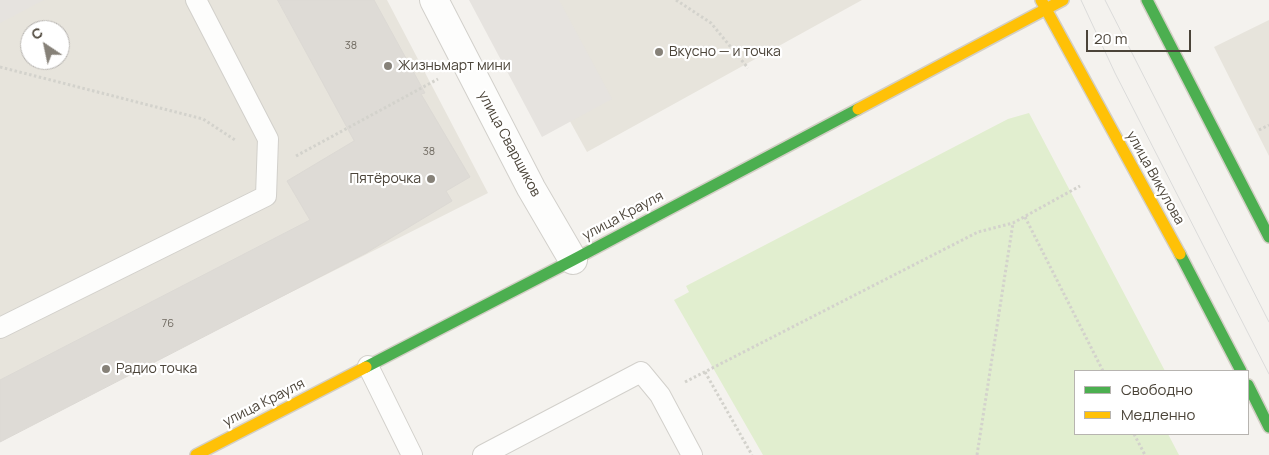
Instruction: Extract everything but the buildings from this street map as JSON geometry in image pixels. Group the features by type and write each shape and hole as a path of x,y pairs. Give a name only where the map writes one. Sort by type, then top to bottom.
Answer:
{"street":[{"name":"улица Сварщиков","path":"434,0 531,188 573,260"},
{"name":"улица Крауля","path":"196,455 573,260 1043,4 1063,0"},
{"path":"1147,0 1269,238"},
{"name":"улица Викулова","path":"1043,4 1190,271 1240,370"},
{"path":"1249,387 1269,427"}],"lane":[{"path":"0,328 266,196 268,139 196,0"},
{"path":"368,366 412,455"},
{"path":"484,455 641,372 660,395 692,455"}],"path":[{"path":"676,0 711,24 748,68"},
{"path":"1259,130 1269,125"},
{"path":"752,455 705,372 978,232 1013,223 1080,186"},
{"path":"1025,217 1102,370"},
{"path":"976,455 1013,223"},
{"path":"1135,435 1145,455"}],"shaded area":[{"path":"0,0 387,0 488,193 0,439"},
{"path":"0,0 44,0 0,23"},
{"path":"469,0 559,0 612,99 542,137"},
{"path":"503,0 862,0 587,152"},
{"path":"1269,20 1269,156 1214,47"}],"green space":[{"path":"1029,113 1164,370 1074,370 1074,435 1169,435 1179,455 763,455 674,300 689,292 686,286 1008,119"}],"tram line":[{"path":"1081,0 1115,73 1269,374"},
{"path":"1105,0 1269,322"}],"traffic: fast":[{"path":"1147,0 1269,237"},
{"path":"366,367 858,109"},
{"path":"1180,254 1240,370"},
{"path":"1249,387 1269,427"}],"traffic: slow":[{"path":"1041,0 1180,254"},
{"path":"858,109 1063,0"},
{"path":"196,455 366,367"}],"place":[{"name":"Вкусно — и точка","path":"659,52"},
{"name":"Жизньмарт мини","path":"388,66"},
{"name":"Пятёрочка","path":"431,179"},
{"name":"Радио точка","path":"106,369"}]}
